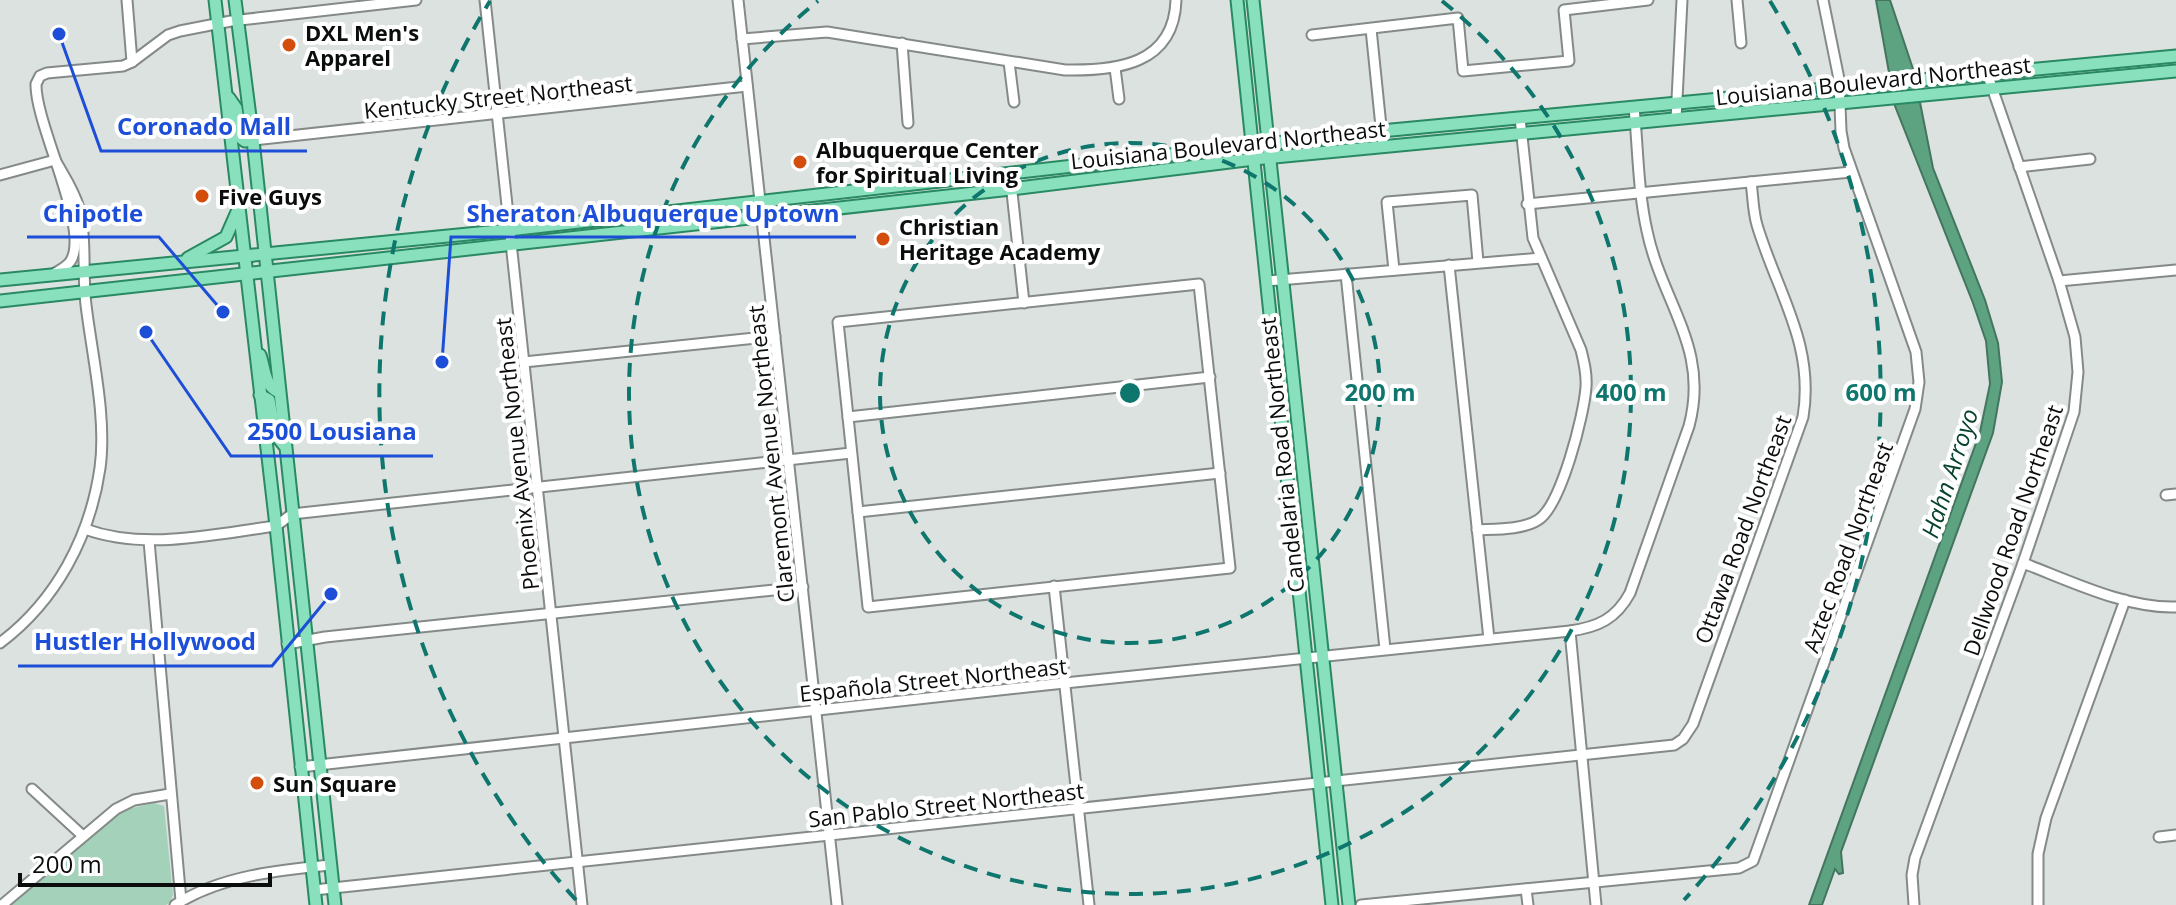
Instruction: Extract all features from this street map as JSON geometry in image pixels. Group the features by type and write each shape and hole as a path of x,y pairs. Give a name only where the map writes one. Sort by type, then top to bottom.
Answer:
{"main road":[{"path":"215,0 316,905"},
{"path":"235,0 253,140 335,905"},
{"name":"Candelaria Road Northeast","path":"1237,0 1332,905"},
{"name":"Candelaria Road Northeast","path":"1253,0 1349,905"},
{"name":"Louisiana Boulevard Northeast","path":"0,301 1011,189 1253,152 1268,144 1381,131 2176,56"},
{"path":"2116,61 2118,76"},
{"name":"Louisiana Boulevard Northeast","path":"0,280 509,230 1010,174 1253,152 1269,157 2176,71"},
{"path":"226,94 236,108 241,138 253,140"},
{"path":"180,261 226,237 239,208"},
{"path":"253,340 264,366 266,381 279,392"},
{"path":"260,395 269,400 275,434 285,446"},
{"path":"268,458 276,479 280,504 292,514"},
{"path":"276,526 287,538 291,561 299,576"}],"street":[{"path":"127,0 132,62"},
{"path":"53,274 68,265 74,246 66,191 36,92 40,76 123,66 172,33 237,20 416,0"},
{"name":"Phoenix Avenue Northeast","path":"485,0 582,905"},
{"name":"Claremont Avenue Northeast","path":"738,0 837,905"},
{"path":"742,39 827,32 1065,70 1115,68 1130,65 1154,50 1169,30 1176,0"},
{"path":"1312,35 1458,18 1463,71 1554,63 1569,61 1564,10 1648,0"},
{"path":"1676,119 1682,0"},
{"path":"1737,0 1741,43"},
{"name":"Aztec Road Northeast","path":"1594,881 1739,868 1753,861 1915,409 1919,382 1916,352 1851,172 1841,131 1838,88 1823,0"},
{"path":"1371,29 1383,146"},
{"path":"902,43 908,123"},
{"path":"1009,62 1014,102"},
{"path":"1115,68 1119,99"},
{"name":"Dellwood Road Northeast","path":"1914,905 1912,875 1915,858 2023,563 2074,412 2078,372 2075,337 2059,281 1987,73"},
{"name":"Kentucky Street Northeast","path":"253,140 747,86"},
{"name":"Española Street Northeast","path":"300,767 1570,631 1590,628 1610,619 1622,608 1696,401 1696,377 1691,352 1650,243 1634,107"},
{"path":"1477,530 1527,525 1551,510 1580,429 1585,401 1585,367 1581,350 1533,238 1520,118"},
{"path":"2019,167 2090,159"},
{"path":"0,175 55,160"},
{"path":"0,643 47,596 68,564 85,529 100,467 101,425 79,209 67,177 55,160"},
{"path":"1527,204 1851,172"},
{"path":"1010,174 1024,303"},
{"name":"Ottawa Road Northeast","path":"1582,756 1674,745 1683,739 1693,724 1803,417 1807,393 1802,354 1756,222 1751,182"},
{"path":"1394,270 1387,202 1472,195 1478,262"},
{"path":"1267,281 1541,258"},
{"path":"1449,265 1489,639"},
{"path":"2059,281 2176,270"},
{"path":"1346,274 1385,649"},
{"path":"1199,284 1230,568 868,607 838,322 1024,303 1199,284"},
{"path":"524,362 775,336"},
{"path":"848,417 1210,377"},
{"path":"85,529 149,541 276,526 292,514 851,453"},
{"path":"858,512 1220,473"},
{"path":"149,541 178,903 227,882 269,872 330,865"},
{"path":"2023,563 2125,600 2176,607"},
{"path":"1054,586 1089,905"},
{"path":"287,644 803,587"},
{"path":"2038,905 2037,863 2046,818 2125,600"},
{"path":"1570,631 1596,905"},
{"name":"San Pablo Street Northeast","path":"314,890 1582,756"},
{"path":"32,789 83,836"},
{"path":"2,905 116,809 129,802 170,794"},
{"path":"2159,837 2176,835"},
{"path":"1361,905 1417,902 1594,881"},
{"path":"1526,889 1528,905"}],"shaded area":[{"path":"1876,0 1890,0 1914,72 1933,168 1985,300 1998,343 2002,382 1993,433 1841,852 1843,873 1839,874 1835,869 1822,905 1809,905 1980,432 1990,384 1986,341 1895,106"},
{"path":"154,803 164,806 173,895 166,905 12,905 114,817 124,810"}],"pier":[{"path":"1918,73 1924,102 1892,105 1885,76"}],"place":[{"name":"Coronado Mall","path":"59,34"},
{"name":"DXL Men's Apparel","path":"289,45"},
{"name":"Albuquerque Center for Spiritual Living","path":"800,162"},
{"name":"Five Guys","path":"202,196"},
{"name":"Christian Heritage Academy","path":"883,239"},
{"name":"Chipotle","path":"223,312"},
{"name":"2500 Lousiana","path":"146,332"},
{"name":"Sheraton Albuquerque Uptown","path":"442,362"},
{"name":"Hustler Hollywood","path":"331,594"},
{"name":"Sun Square","path":"257,783"}],"water label":[{"name":"Hahn Arroyo","path":"1949,473"}]}
